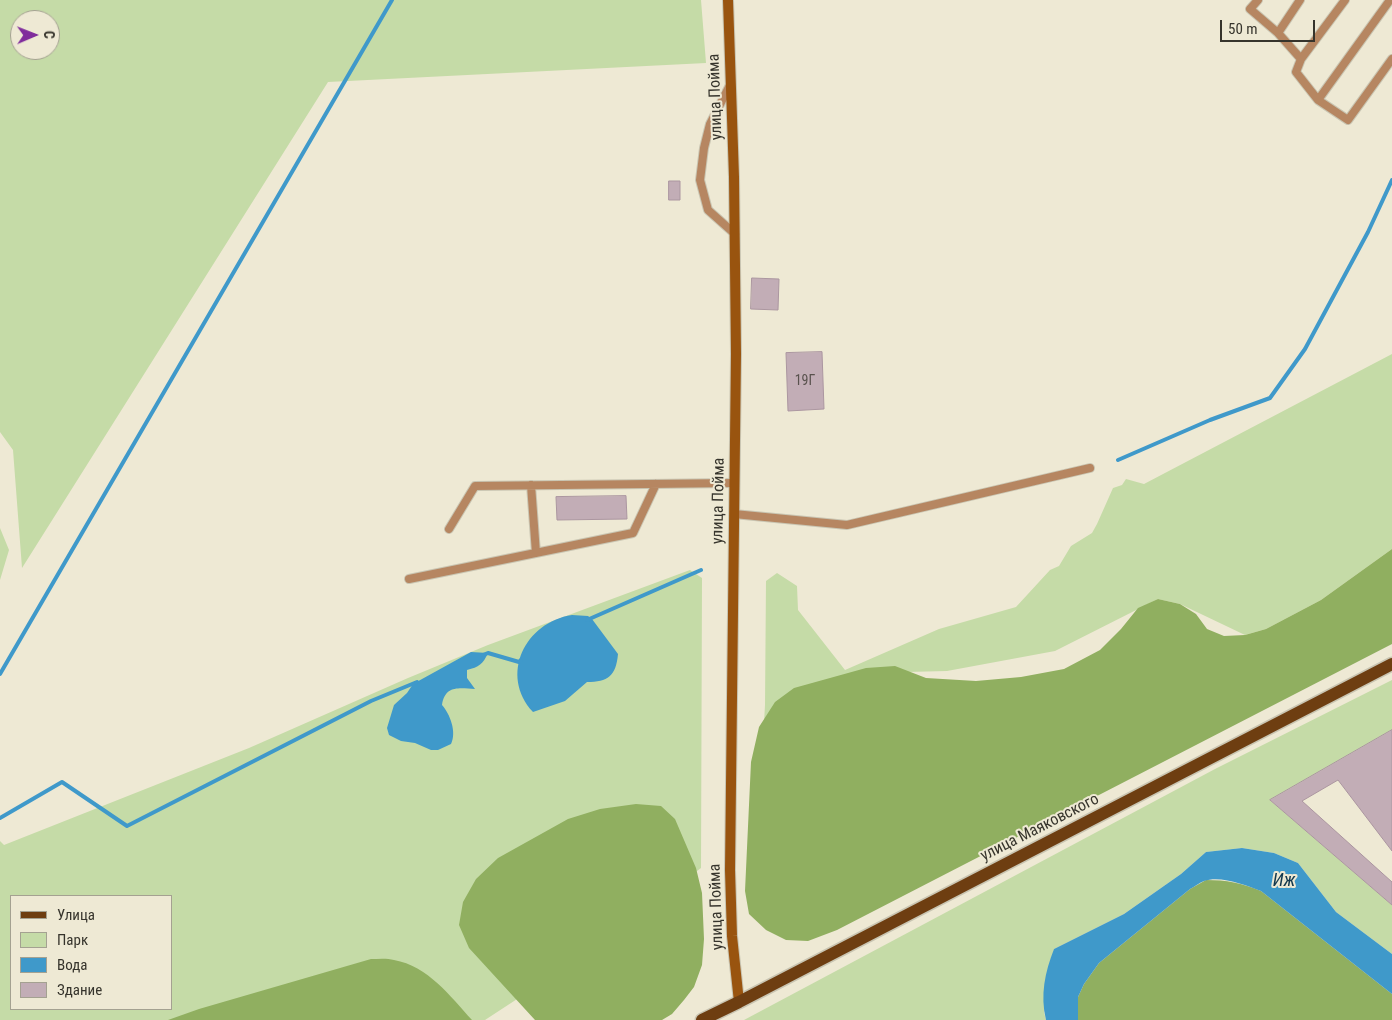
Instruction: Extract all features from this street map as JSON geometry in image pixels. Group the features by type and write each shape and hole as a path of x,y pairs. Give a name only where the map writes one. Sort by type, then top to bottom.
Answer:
{"main road":[{"name":"улица Пойма","path":"728,0 735,234 736,354 730,870 732,936 739,1002"},
{"name":"улица Маяковского","path":"702,1020 1392,664"}],"lane":[{"path":"1258,0 1250,9 1278,33 1302,59"},
{"path":"1278,33 1300,0"},
{"path":"1345,0 1302,59 1296,72 1318,100 1348,120 1392,59"},
{"path":"1318,100 1390,0"},
{"path":"731,83 710,124 704,148 700,180 708,210 735,234"},
{"path":"734,514 846,525 1090,468"},
{"path":"448,529 475,486 734,483"},
{"path":"409,579 634,532 656,484"},
{"path":"531,485 536,553"}],"green space":[{"path":"0,0 701,0 706,63 328,82 22,568 13,450 0,432"},
{"path":"1392,354 1392,549 1321,600 1266,629 1245,635 1180,604 1158,599 1055,651 947,671 866,673 758,829 765,705 766,581 777,573 797,586 798,610 845,670 939,629 1016,607 1050,570 1059,566 1071,546 1092,533 1113,488 1122,485 1126,479 1144,484"},
{"path":"0,528 9,550 0,580"},
{"path":"1392,549 1392,644 837,930 808,941 786,940 766,930 749,914 745,891 751,762 759,727 775,702 794,688 866,668 895,666 926,678 976,681 1021,677 1064,669 1100,650 1138,608 1158,599 1180,604 1196,614 1207,629 1224,636 1245,635 1266,629 1321,600"},
{"path":"690,570 702,578 701,868 589,952 485,1020 0,1020 0,841 4,845 249,748 488,645"},
{"path":"1392,680 1392,730 1270,800 1392,905 1392,954 1336,912 1298,863 1274,853 1242,848 1206,852 1181,874 1124,914 1054,949 1044,1012 1046,1020 744,1020 1215,769"},
{"path":"636,804 661,806 675,819 696,868 702,893 704,939 702,965 694,987 672,1014 662,1020 535,1020 469,948 459,925 463,902 476,879 498,858 568,819 600,809"},
{"path":"1206,880 1234,882 1261,891 1392,994 1392,1020 1078,1020 1078,997 1084,984 1099,963 1190,889"},
{"path":"371,959 391,959 406,963 428,975 447,992 472,1020 168,1020 199,1009"}],"water":[{"path":"572,615 588,616 592,619 618,654 613,673 606,679 587,682 565,701 533,712 523,697 518,682 518,667 522,652 530,639 541,628 555,620"},
{"path":"471,652 488,653 480,664 475,668 467,670 467,678 475,689 454,689 446,694 442,705 452,723 453,739 451,744 438,750 431,750 415,743 401,741 389,735 387,728 394,705 407,693 413,684"},
{"name":"Иж","path":"1242,848 1274,853 1298,863 1336,912 1392,954 1392,994 1261,891 1225,880 1210,879 1190,889 1099,963 1084,984 1078,997 1078,1020 1046,1020 1043,1002 1044,984 1054,949 1124,914 1181,874 1206,852"}],"building":[{"path":"669,181 680,181 680,200 669,200"},
{"path":"752,278 779,279 778,310 751,309"},
{"path":"822,352 824,409 788,411 786,353"},
{"path":"626,496 627,519 557,520 556,497"},
{"path":"1392,730 1392,851 1338,780 1302,801 1392,882 1392,905 1270,800"}],"waterway":[{"path":"0,674 392,0"},
{"path":"1118,460 1210,420 1270,398 1305,349 1368,232 1392,180"},
{"path":"587,620 701,570"},
{"path":"483,655 488,653 519,662 521,660"},
{"path":"0,818 62,782 127,826 371,701 417,682"}]}
